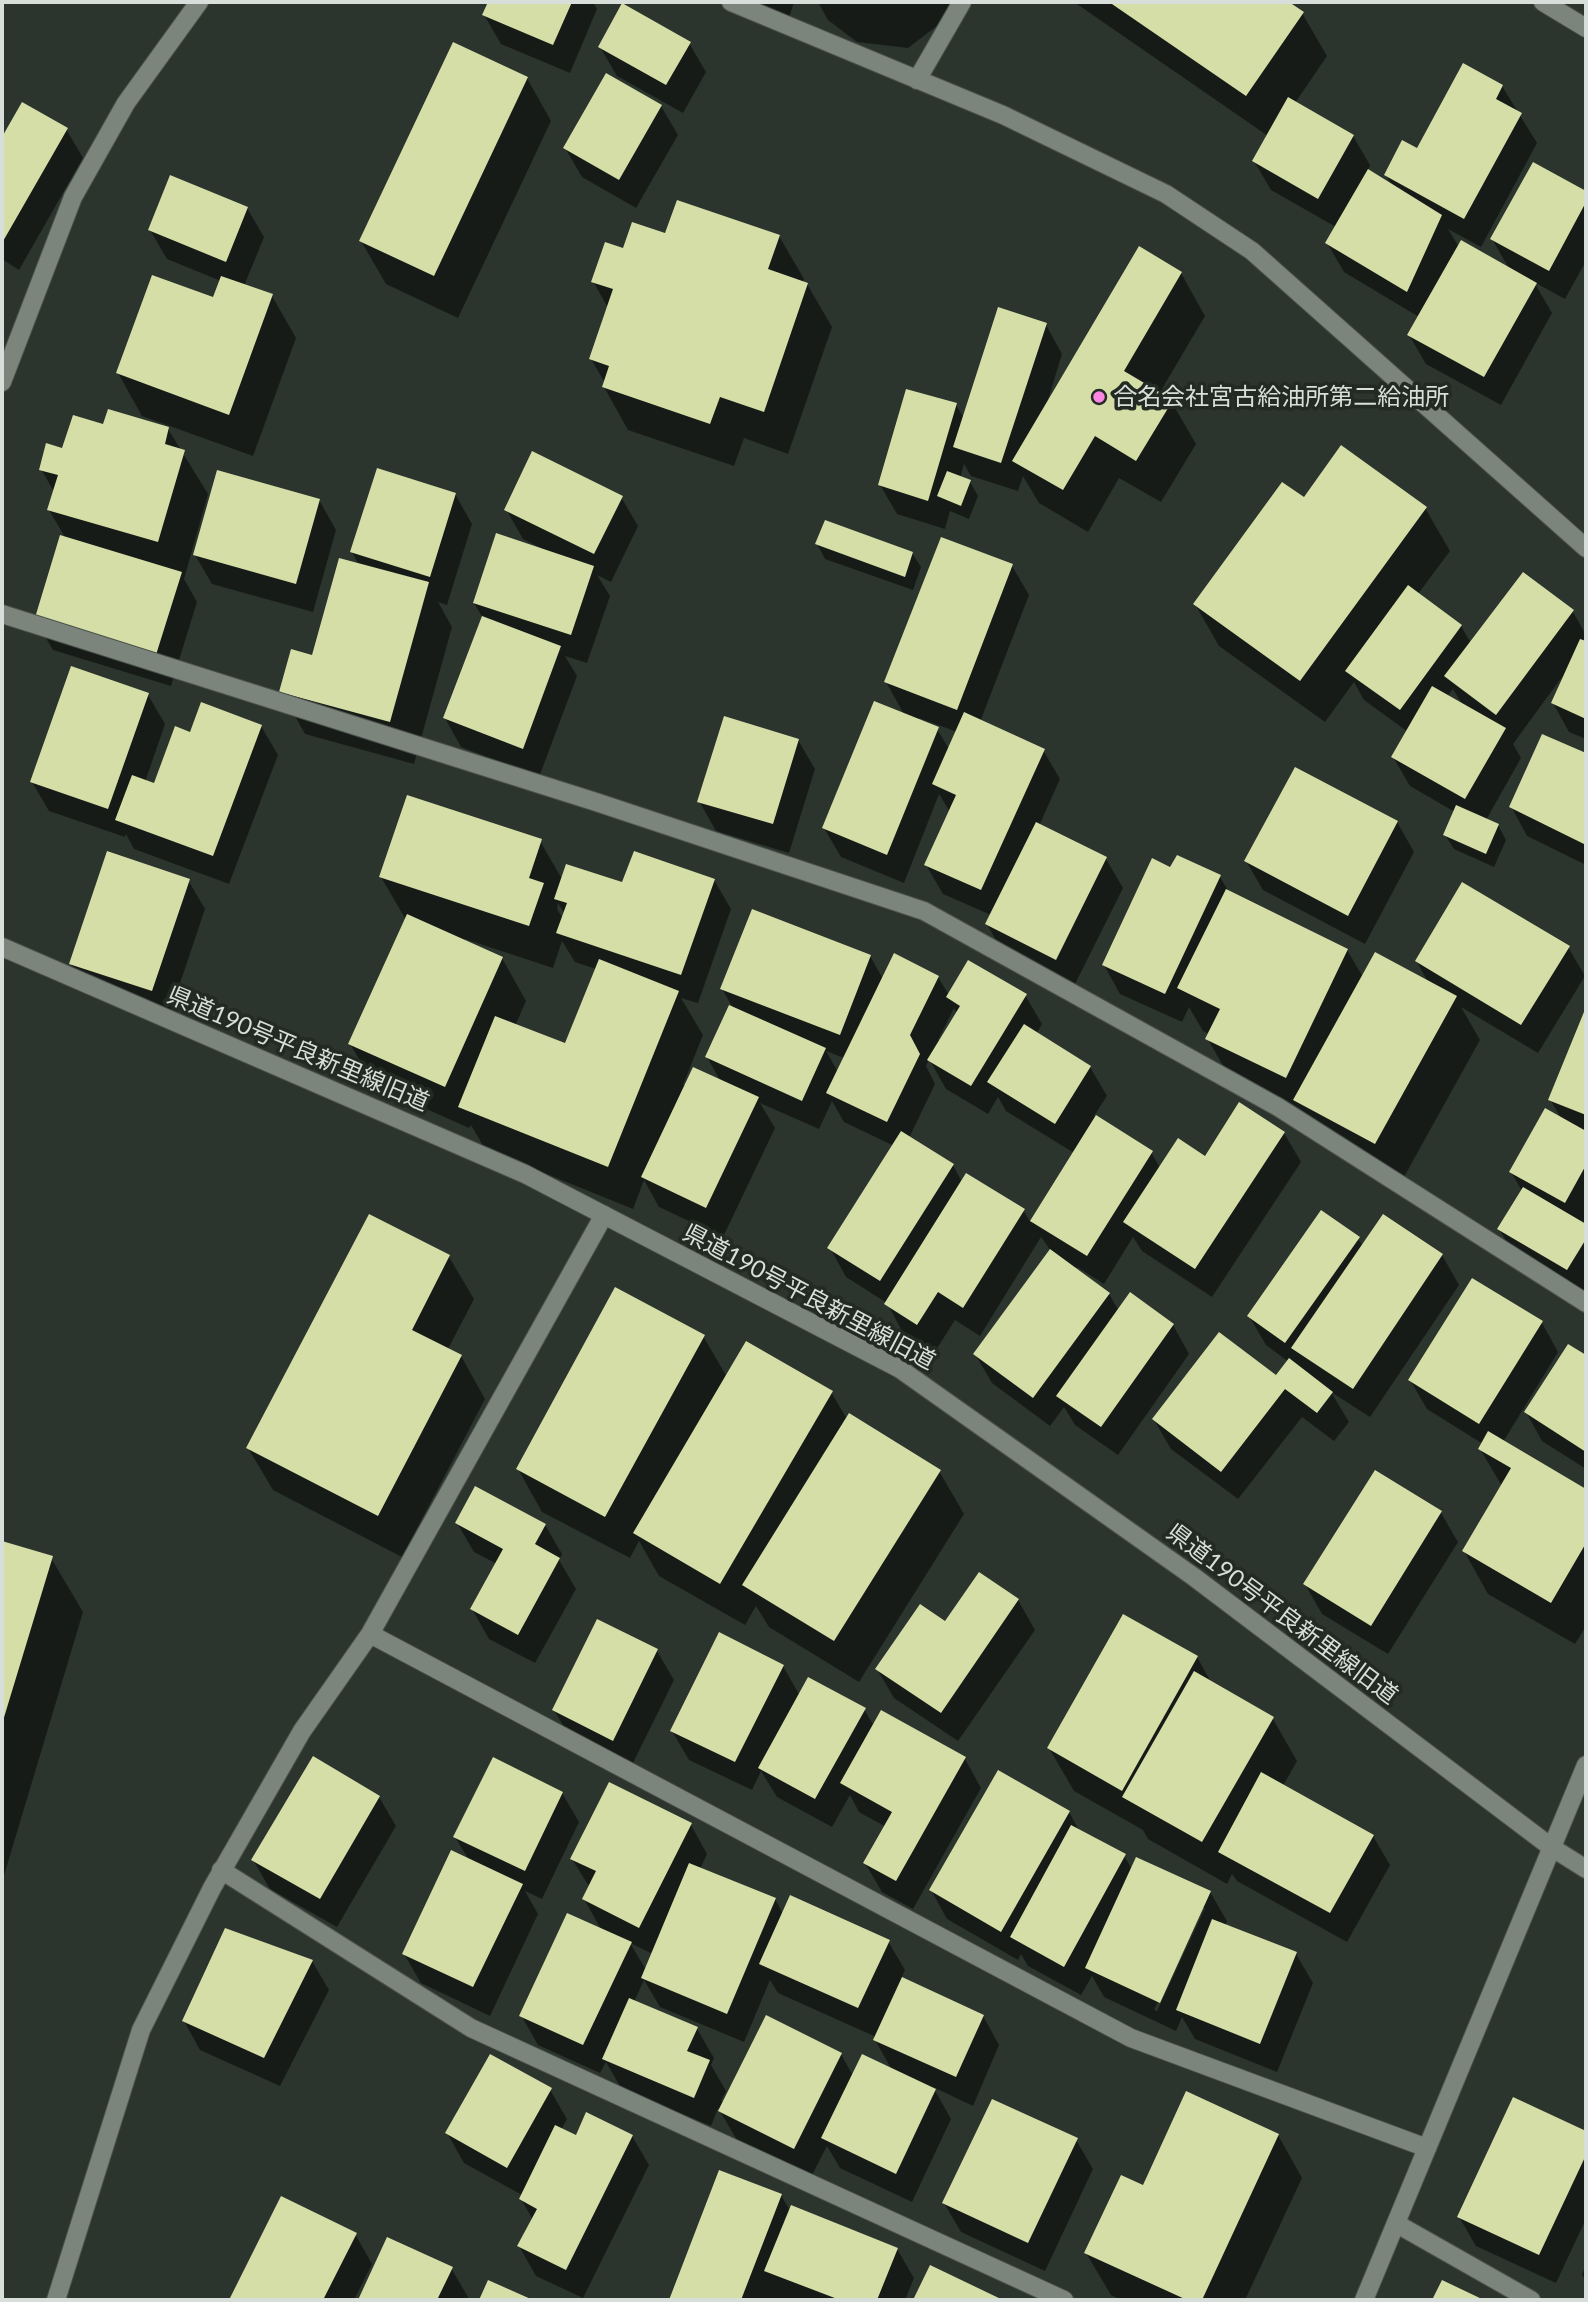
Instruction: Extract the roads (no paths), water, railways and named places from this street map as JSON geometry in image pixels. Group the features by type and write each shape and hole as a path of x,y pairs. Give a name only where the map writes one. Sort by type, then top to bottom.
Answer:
{"street":[{"path":"2,382 73,197 126,103 200,2"},
{"path":"731,2 1003,115 1166,194 1252,251 1586,548"},
{"path":"917,80 962,2"},
{"path":"1543,2 1586,28"},
{"path":"2,614 596,802 924,911 1278,1107 1586,1303"},
{"name":"県道190号平良新里線旧道","path":"2,947 525,1174 900,1368 1195,1577 1551,1847 1586,1869"},
{"path":"56,2300 141,2030 221,1870 302,1731 370,1634 604,1215"},
{"path":"370,1634 1131,2038 1427,2148"},
{"path":"1364,2300 1586,1765"},
{"path":"221,1870 471,2028 1064,2300"},
{"path":"1397,2224 1531,2300"}],"place":[{"name":"合名会社宮古給油所第二給油所","path":"1099,397"}]}
